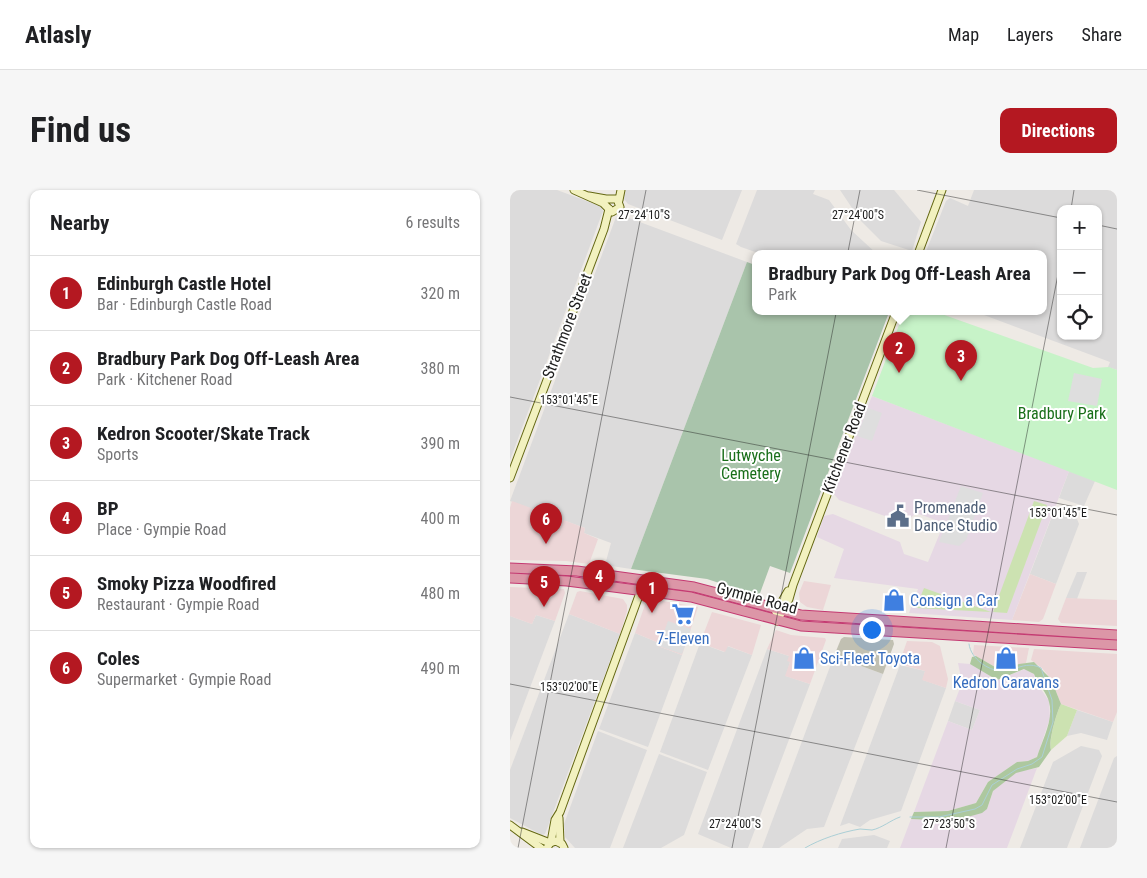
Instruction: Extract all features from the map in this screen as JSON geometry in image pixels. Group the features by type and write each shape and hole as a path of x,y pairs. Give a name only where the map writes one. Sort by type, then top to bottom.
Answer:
{"highway":[{"name":"Gympie Road","path":"510,568 570,571 694,587 780,611 826,618 1117,635"},
{"name":"Gympie Road","path":"510,578 567,580 641,590 709,601 774,620 820,627 1117,645"},
{"path":"979,626 979,632 988,637"}],"street":[{"path":"574,190 612,204"},
{"path":"612,204 617,190"},
{"path":"612,204 621,190"},
{"path":"920,250 942,190"},
{"name":"Strathmore Street","path":"510,478 612,204"},
{"name":"Kitchener Road","path":"774,620 793,585 895,315"},
{"path":"550,845 555,820 560,812 641,590"},
{"path":"519,832 550,845 562,845 560,812"},
{"path":"510,825 541,848"}],"shaded area":[{"path":"510,190 557,190 600,206 603,211 510,460"},
{"path":"626,190 742,190 722,240 628,204 624,199"},
{"path":"757,190 815,190 813,194 829,200 851,230 873,250 752,251 736,244"},
{"path":"840,190 894,190 921,222 912,250 909,250 881,241 860,220"},
{"path":"974,190 1117,190 1117,370 1108,367 1110,362 984,315 1047,315 1047,250 927,250 946,201 950,198 968,206"},
{"path":"621,215 747,262 631,569 605,565 611,543 584,533 585,528 510,501 616,217"},
{"path":"1074,373 1102,379 1097,406 1068,401"},
{"path":"872,396 1069,471 1012,620 909,613 918,589 834,578 844,549 817,537 824,516 833,514 900,542 904,554 928,562 944,523 916,513 905,523 839,500 833,493"},
{"path":"868,408 882,413 872,441 857,436"},
{"path":"1069,471 1095,481 1084,506 1059,498"},
{"path":"961,486 983,493 966,540 959,546 939,542"},
{"path":"512,501 585,528 584,533 598,539 589,564 566,561 510,560 510,508"},
{"path":"1054,511 1077,519 1079,524 1056,584 1030,574"},
{"path":"1077,572 1087,572 1077,599 1066,598"},
{"path":"1030,574 1056,584 1043,619 1039,622 1012,620"},
{"name":"Sci-Fleet Toyota","path":"804,581 831,585 823,610 807,607 800,602 799,593"},
{"path":"510,587 564,589 565,593 555,621 536,615 532,624 510,616"},
{"path":"577,592 623,599 627,605 627,611 620,634 569,614"},
{"path":"1066,598 1117,600 1117,626 1061,623 1058,619"},
{"path":"651,599 698,607 682,655 658,646 659,643 635,633 646,602"},
{"path":"712,612 761,625 752,655 728,646 725,652 700,643"},
{"path":"569,614 620,634 545,834 542,835 510,818 510,770"},
{"path":"536,615 555,621 510,741 510,616 532,624"},
{"path":"668,621 691,629 682,654 659,646"},
{"name":"Sci-Fleet Toyota","path":"776,630 791,635 825,638 826,640 810,684 785,676 790,662 787,661 789,656 767,649"},
{"path":"635,633 659,643 658,646 682,655 648,747 599,729"},
{"path":"844,637 893,640 894,644 883,674 834,656 841,639"},
{"path":"907,641 932,642 940,646 948,679 946,688 922,680 925,671 899,664"},
{"path":"700,643 724,652 727,646 752,655 708,770 660,752"},
{"path":"974,645 1029,648 1026,663 1002,671 973,654"},
{"path":"767,649 789,656 790,662 786,676 810,684 748,848 731,848 698,834"},
{"path":"1034,649 1117,654 1117,712 1113,722 1061,704 1051,679 1042,668 1031,660"},
{"path":"834,656 883,674 824,827 807,829 779,848 762,848"},
{"path":"958,663 970,664 1005,677 1025,669 1034,674 1038,685 1049,701 1050,718 1037,757 1028,761 1017,762 988,782 976,803 948,811 914,812 948,721 972,730 980,710 955,701 962,683"},
{"path":"900,665 925,671 923,680 946,688 901,811 870,820 860,827 849,823 840,826"},
{"path":"955,701 980,710 972,730 948,721"},
{"path":"1077,710 1113,722 1107,740 1081,733 1067,736"},
{"path":"598,731 647,750 610,848 575,848 565,837 564,824"},
{"path":"1081,746 1099,750 1102,756 1067,848 1020,848 1053,762"},
{"path":"659,754 707,772 684,835 661,848 623,848"},
{"path":"1117,756 1117,848 1080,848 1114,758"},
{"path":"1037,768 1007,848 900,848 911,819 953,821 987,809 993,791 1004,781 1016,772"},
{"path":"874,835 890,841 887,848 838,848 842,839"}],"green space":[{"name":"Lutwyche Cemetery","path":"747,262 752,264 752,315 888,315 790,573 770,566 759,596 707,579 631,569"},
{"name":"Bradbury Park","path":"903,315 944,315 1093,368 1109,367 1117,370 1117,490 872,396"},
{"path":"1034,501 1047,505 1007,613 993,612"},
{"path":"924,588 991,612 916,608"},
{"path":"976,656 1002,671 1019,664 1034,662 1051,679 1061,704 1055,720 1050,746 1051,750 1039,767 1016,773 993,791 987,809 982,813 953,821 911,819 914,812 948,811 976,803 988,782 1017,762 1028,761 1037,757 1049,723 1050,709 1048,699 1034,674 1024,669 997,680 970,664 972,657"},
{"path":"1061,704 1077,710 1067,736 1051,750 1050,746 1055,720"}],"waterway":[{"path":"910,817 939,817 975,809 982,805 992,785 1017,769 1032,764 1042,757 1053,722 1052,700 1041,668 1027,665 999,671 990,669 975,657 970,650 969,644"},
{"path":"805,848 846,832 860,829 876,829 900,817"}],"place":[{"name":"Bradbury Park Dog Off-Leash Area","path":"899,373"},
{"name":"Kedron Scooter/Skate Track","path":"961,381"},
{"name":"Promenade Dance Studio","path":"898,516"},
{"name":"Coles","path":"546,544"},
{"name":"Consign a Car","path":"894,600"},
{"name":"BP","path":"599,601"},
{"name":"Smoky Pizza Woodfired","path":"544,607"},
{"name":"Edinburgh Castle Hotel","path":"652,613"},
{"name":"7-Eleven","path":"683,614"},
{"name":"Sci-Fleet Toyota","path":"804,658"},
{"name":"Kedron Caravans","path":"1006,658"}]}
